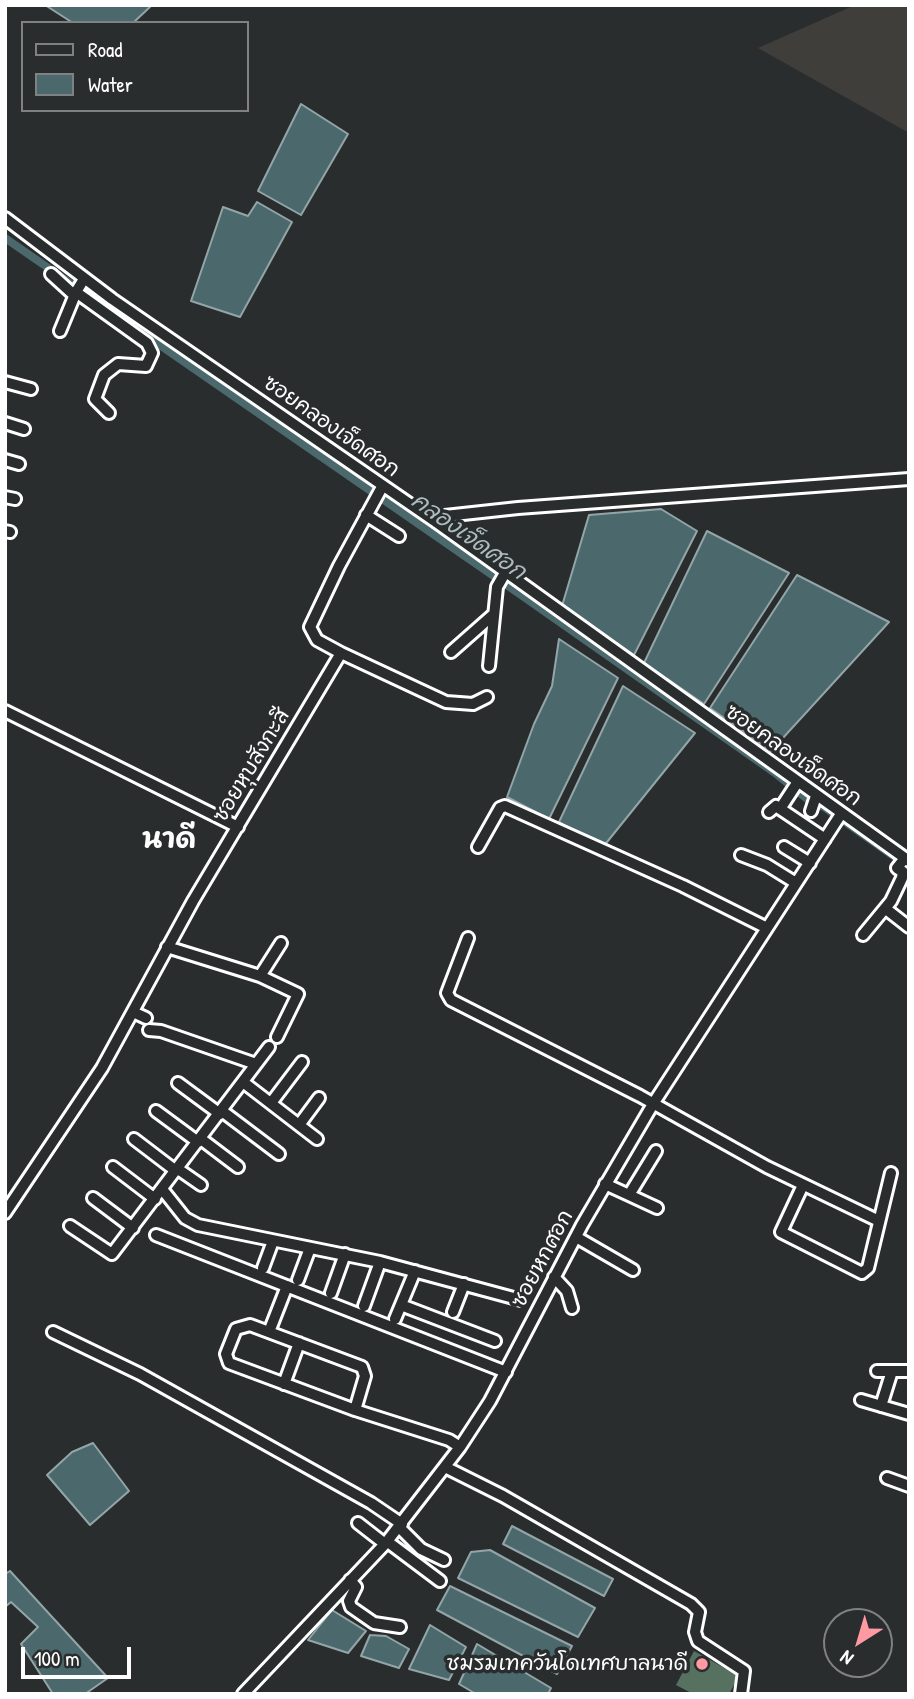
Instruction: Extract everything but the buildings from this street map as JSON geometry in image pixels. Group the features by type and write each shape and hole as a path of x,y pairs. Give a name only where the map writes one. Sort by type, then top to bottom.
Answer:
{"street":[{"name":"ซอยคลองเจ็ดศอก","path":"5,218 78,288 160,332 379,492 436,522 502,577 795,787 813,803 841,814 904,862"},
{"path":"51,274 78,288 151,345"},
{"path":"60,331 78,288"},
{"path":"109,414 95,398 104,375 118,364 146,366 152,353 151,345 160,332"},
{"path":"5,382 32,389"},
{"path":"5,423 24,429"},
{"path":"5,460 19,464"},
{"path":"436,522 445,516 518,508 909,479"},
{"path":"379,492 310,627 317,640 446,702 473,704 487,697"},
{"path":"366,515 399,536"},
{"path":"489,666 494,614 502,577"},
{"path":"451,652 494,614"},
{"name":"ซอยหุบสังกะสี","path":"5,1213 83,1097 130,1017 233,825 341,653"},
{"path":"5,711 233,825"},
{"path":"795,787 774,811 820,836"},
{"path":"478,847 500,808 505,806 683,886 767,928"},
{"name":"ซอยหกศอก","path":"243,1694 350,1580 445,1467 454,1443 554,1277 647,1100 767,928 804,859 820,836 841,814"},
{"path":"784,847 804,859"},
{"path":"741,855 791,879"},
{"path":"863,935 886,909 902,878 904,862"},
{"path":"886,909 909,927"},
{"path":"468,938 448,987 447,997 647,1100 803,1185 879,1221"},
{"path":"260,976 281,943"},
{"path":"167,947 260,976 298,994 277,1037"},
{"path":"130,1017 256,1064"},
{"path":"70,1226 110,1254 200,1141 269,1047"},
{"path":"271,1103 302,1062"},
{"path":"243,1082 317,1139"},
{"path":"177,1083 279,1154"},
{"path":"299,1125 319,1098"},
{"path":"156,1111 238,1167"},
{"path":"134,1139 201,1185"},
{"path":"629,1195 656,1151"},
{"path":"113,1167 155,1199"},
{"path":"803,1185 781,1232 859,1273 864,1273 868,1268 891,1173"},
{"path":"605,1184 657,1208"},
{"path":"162,1189 190,1222 380,1262 522,1300"},
{"path":"93,1198 133,1228"},
{"path":"156,1235 292,1283 500,1370"},
{"path":"576,1237 633,1270"},
{"path":"262,1268 274,1241"},
{"path":"269,1332 310,1248"},
{"path":"331,1293 345,1255"},
{"path":"364,1306 380,1262"},
{"path":"395,1319 415,1271"},
{"path":"554,1277 568,1290 572,1308"},
{"path":"453,1312 464,1284"},
{"path":"401,1305 495,1341"},
{"path":"355,1410 365,1370 250,1325 239,1326 232,1335 226,1360 355,1410 454,1443"},
{"path":"53,1332 140,1374 398,1522 421,1549 444,1560"},
{"path":"285,1384 299,1343"},
{"path":"877,1371 909,1371"},
{"path":"881,1406 892,1371"},
{"path":"861,1400 909,1414"},
{"path":"445,1467 503,1496 691,1604 699,1612 695,1632 698,1641 744,1671 741,1694"},
{"path":"887,1478 909,1486"},
{"path":"358,1523 440,1581"},
{"path":"350,1580 356,1587 349,1601 351,1607 374,1623 400,1627"}],"shaded area":[{"path":"855,5 909,5 909,133 758,48"}],"green space":[{"name":"ชมรมเทควันโดเทศบาลนาดี","path":"694,1651 739,1676 729,1694 693,1694 676,1685"}],"water":[{"path":"45,5 152,5 135,21 70,21"},
{"path":"301,104 348,134 301,215 258,191"},
{"path":"257,202 292,222 240,317 191,301 223,207 248,216"},
{"path":"661,509 697,531 634,655 562,606 589,515"},
{"path":"707,531 789,573 704,704 644,663"},
{"path":"797,575 889,622 771,751 710,708"},
{"path":"559,639 618,678 549,819 507,797 534,724 552,686"},
{"path":"623,686 695,733 603,847 559,822"},
{"path":"93,1443 129,1491 90,1525 47,1475 72,1452"},
{"path":"512,1526 613,1579 604,1596 503,1544"},
{"path":"490,1550 595,1608 578,1637 458,1578 471,1552"},
{"path":"10,1571 108,1678 85,1694 53,1694 21,1644 38,1627 11,1602 5,1607 5,1574"},
{"path":"450,1586 572,1646 557,1674 437,1610"},
{"path":"332,1610 366,1631 348,1653 308,1640"},
{"path":"430,1625 466,1647 449,1680 409,1669"},
{"path":"370,1635 386,1636 409,1649 399,1668 361,1656"},
{"path":"477,1644 551,1688 548,1694 476,1694 459,1684"}],"waterway":[{"name":"คลองเจ็ดศอก","path":"5,238 521,595 775,773 812,803 824,807 909,867"}],"place":[{"name":"ชมรมเทควันโดเทศบาลนาดี","path":"702,1664"}],"district":[{"name":"นาดี","path":"169,841"}]}
